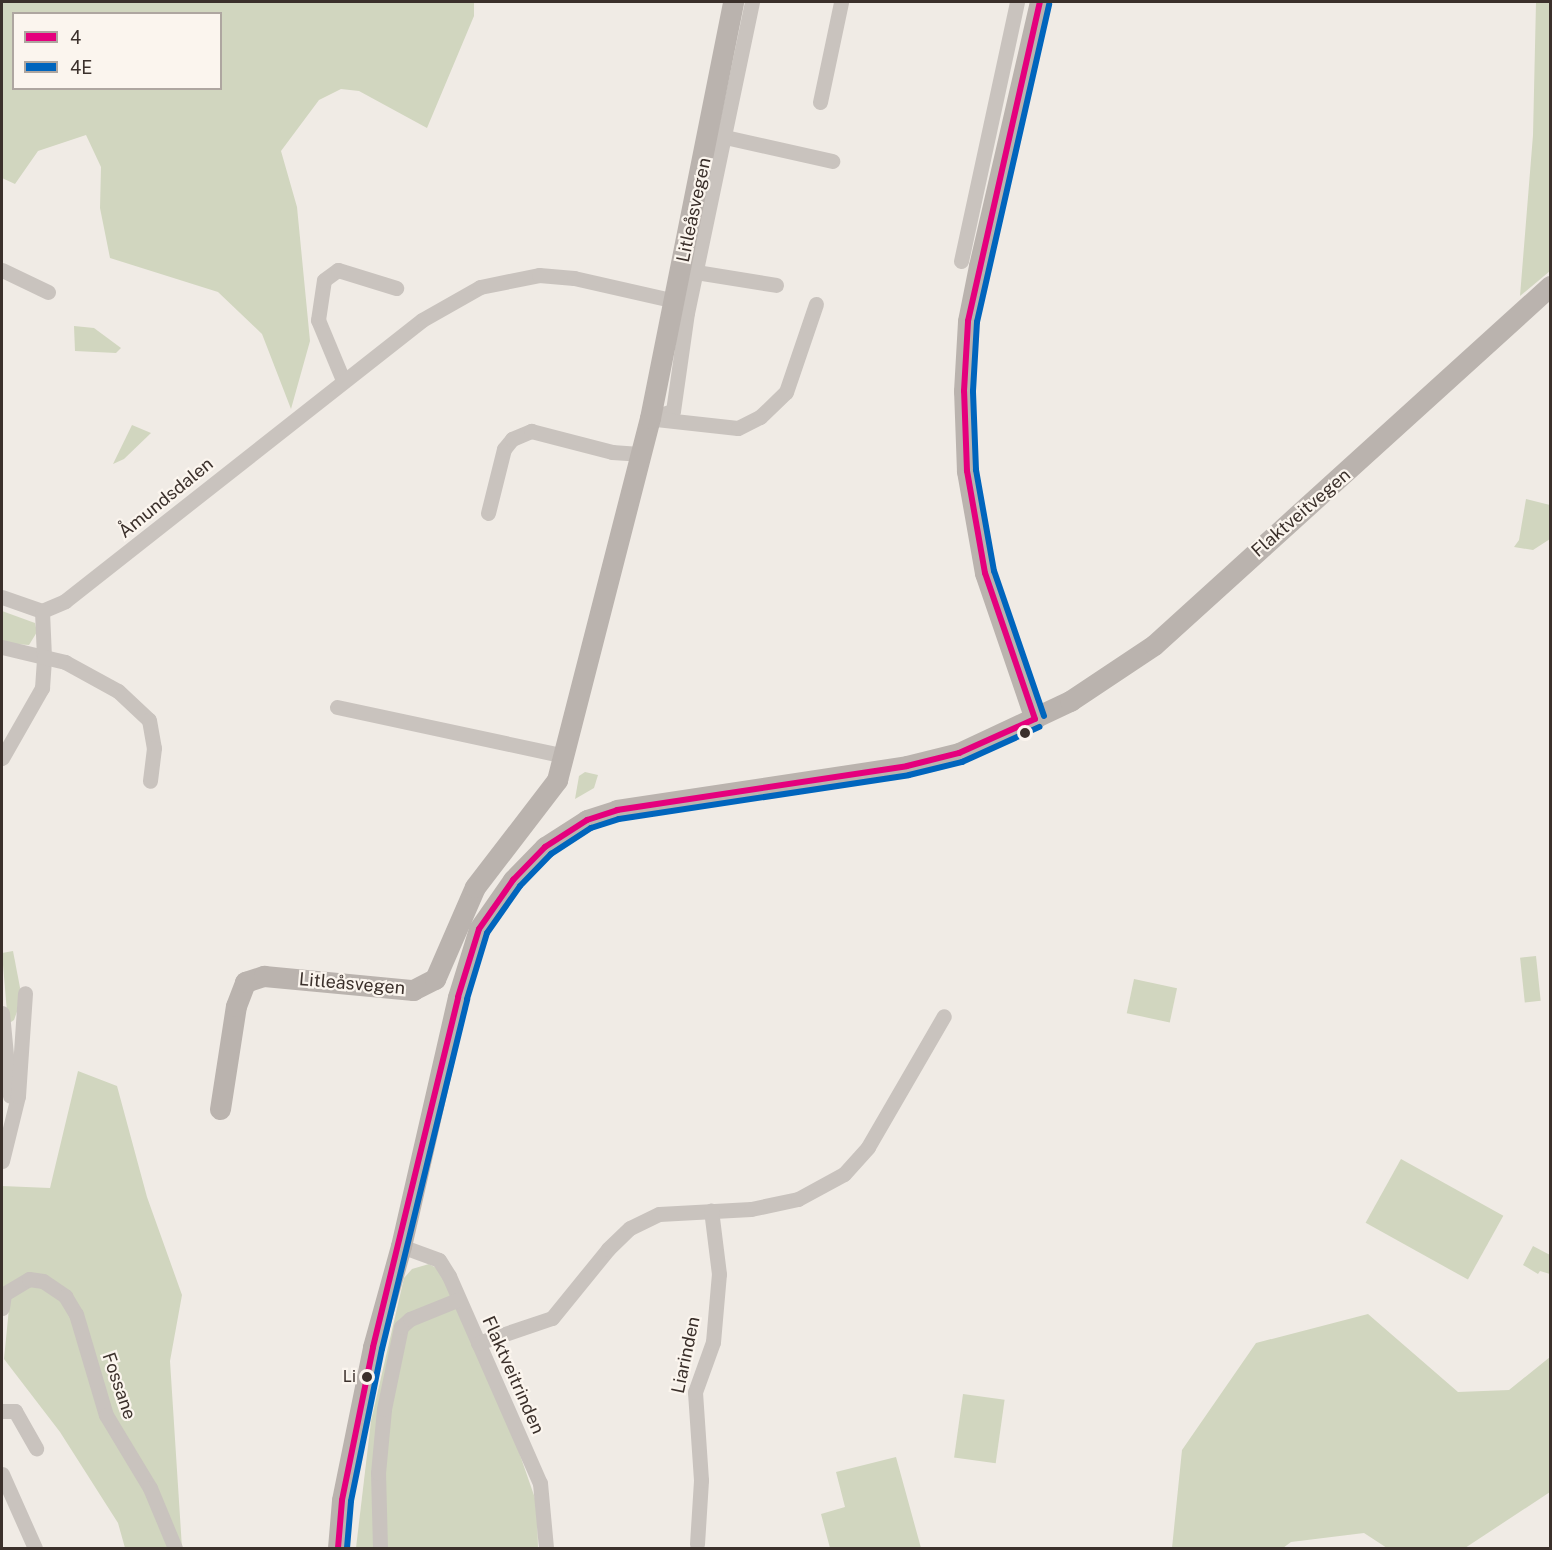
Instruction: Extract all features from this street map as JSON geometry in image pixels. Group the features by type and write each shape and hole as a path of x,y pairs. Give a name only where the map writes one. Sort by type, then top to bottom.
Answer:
{"main road":[{"name":"Litleåsvegen","path":"220,1109 236,1006 245,982 264,976 413,990 435,979 475,887 543,803 566,756 639,454 650,418 733,2"},
{"path":"1035,719 985,573 967,471 964,391 968,321 1040,2"},
{"name":"Flaktveitvegen","path":"338,1548 356,1425 401,1246 458,997 479,929 513,880 545,847 587,820 617,810 907,766 959,753 1035,719 1114,675 1154,645 1551,286"}],"street":[{"name":"Litleåsvegen","path":"650,418 673,411 696,272 752,2"},
{"path":"820,102 841,2"},
{"path":"961,261 1017,2"},
{"name":"Litleåsvegen","path":"724,137 832,161"},
{"path":"2,270 48,292"},
{"path":"344,380 318,320 324,280 338,270 396,288"},
{"name":"Litleåsvegen","path":"696,272 776,285"},
{"name":"Åmundsdalen","path":"42,611 85,588 422,320 480,286 539,275 574,278 675,301"},
{"path":"650,418 700,428 738,428 760,417 786,392 816,304"},
{"path":"489,513 504,449 512,439 531,431 612,452 639,454"},
{"path":"2,597 42,611 44,657 42,688 2,758"},
{"path":"2,647 65,662 118,691 149,720 154,748 150,781"},
{"path":"338,707 566,756"},
{"path":"2,1161 18,1096 24,993"},
{"path":"2,1013 12,1114"},
{"path":"478,1342 552,1318 630,1228 659,1214 751,1209 798,1199 844,1174 868,1148 944,1016"},
{"path":"2,1082 8,1064"},
{"name":"Liarinden","path":"698,1544 701,1480 695,1392 713,1342 719,1274 711,1210"},
{"name":"Flaktveitrinden","path":"401,1246 438,1260 478,1342 540,1483 546,1548"},
{"name":"Fossane","path":"2,1298 29,1279 43,1281 65,1296 76,1314 106,1415 150,1488 175,1548"},
{"path":"380,1548 378,1473 384,1408 401,1327 410,1319 457,1300"},
{"path":"2,1412 15,1411 36,1448"},
{"path":"2,1474 35,1548"}],"green space":[{"path":"2,2 474,2 474,16 427,128 359,91 341,89 319,100 281,151 297,207 310,341 291,409 262,334 218,292 110,258 100,208 101,167 86,135 38,151 15,184 2,178"},
{"path":"1536,2 1550,2 1550,271 1520,296 1533,135"},
{"path":"74,326 94,328 121,348 116,353 75,351"},
{"path":"132,425 151,433 124,459 113,464"},
{"path":"1526,499 1550,505 1550,539 1533,550 1514,547 1519,540"},
{"path":"2,611 35,623 37,632 29,645 2,643"},
{"path":"585,772 598,775 594,788 575,799 579,776"},
{"path":"13,951 22,998 14,1020 8,1024 2,953"},
{"path":"1536,956 1541,1001 1525,1002 1520,958"},
{"path":"1134,979 1177,988 1170,1022 1127,1013"},
{"path":"78,1071 117,1086 147,1197 182,1295 170,1361 182,1548 125,1548 118,1523 60,1432 4,1359 10,1298 2,1288 2,1186 50,1188"},
{"path":"1401,1159 1503,1216 1468,1280 1366,1223"},
{"path":"1533,1246 1550,1255 1550,1274 1540,1271 1538,1274 1523,1265"},
{"path":"429,1264 440,1270 511,1429 537,1504 538,1548 356,1548 371,1421 404,1278 412,1269"},
{"path":"1368,1314 1458,1392 1509,1390 1550,1357 1550,1492 1465,1548 1387,1548 1364,1533 1291,1542 1283,1548 1172,1548 1182,1450 1256,1343"},
{"path":"963,1394 1005,1400 996,1463 954,1457"},
{"path":"896,1457 921,1548 830,1548 821,1514 845,1507 836,1472"}],"transit line":[{"name":"4","path":"1035,719 985,573 967,471 964,391 968,321 1040,2"},
{"name":"4E","path":"1044,716 994,571 976,470 973,391 977,322 1049,4"},
{"name":"4","path":"338,1548 342,1500 373,1347 458,997 479,929 513,880 545,847 587,820 617,810 907,766 959,753 1035,719"},
{"name":"4E","path":"347,1548 351,1501 382,1349 467,999 487,933 520,886 551,854 591,828 619,819 909,775 962,762 1039,727"}],"place":[{"name":"Li","path":"367,1377"}]}
